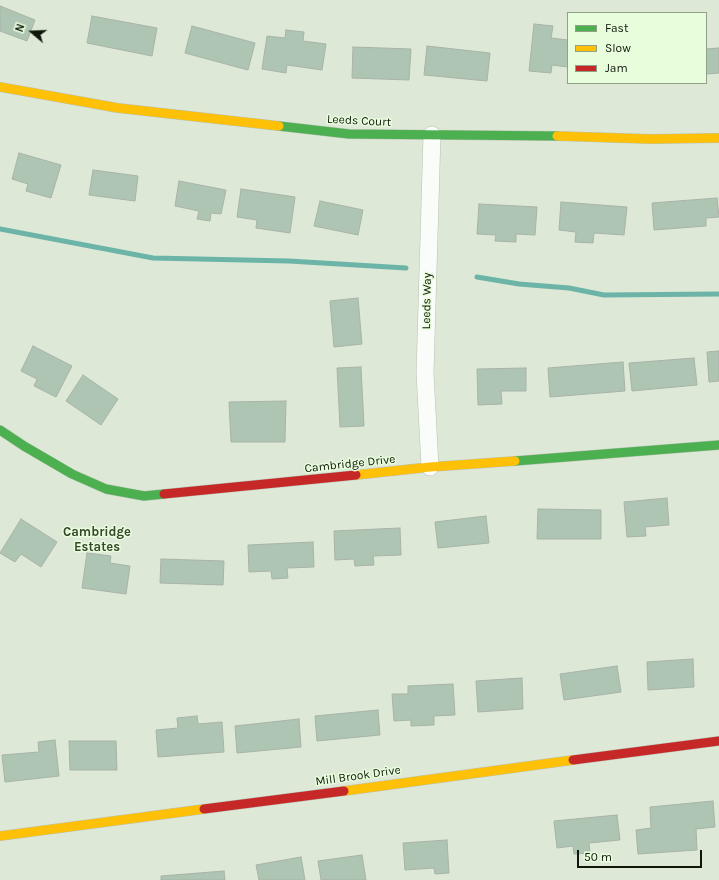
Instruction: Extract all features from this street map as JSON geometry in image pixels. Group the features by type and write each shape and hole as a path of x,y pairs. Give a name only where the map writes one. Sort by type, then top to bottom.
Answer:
{"street":[{"name":"Leeds Court","path":"0,87 118,108 341,133 650,139 719,138"},
{"name":"Leeds Way","path":"430,467 425,373 432,135"},
{"name":"Cambridge Drive","path":"0,430 72,474 106,489 144,496 226,489 430,467 719,445"},
{"name":"Mill Brook Drive","path":"0,836 719,741"}],"building":[{"path":"0,6 35,20 27,41 0,31"},
{"path":"92,16 157,28 152,56 87,43"},
{"path":"534,24 553,26 551,38 567,40 567,67 552,65 551,73 529,71"},
{"path":"192,26 255,43 248,70 185,53"},
{"path":"286,30 304,32 303,41 326,44 322,70 287,65 286,73 262,69 267,36 285,38"},
{"path":"427,46 490,53 487,81 424,75"},
{"path":"353,47 411,49 409,80 352,78"},
{"path":"719,48 719,73 707,74 707,49"},
{"path":"19,153 61,165 51,198 26,191 28,184 12,179"},
{"path":"93,170 138,176 135,201 89,195"},
{"path":"179,181 226,190 221,214 211,213 210,221 197,219 199,211 175,206"},
{"path":"241,189 295,197 290,233 256,228 257,220 237,217"},
{"path":"717,198 719,217 706,218 706,226 654,230 652,203"},
{"path":"320,201 363,210 358,235 314,226"},
{"path":"561,202 627,207 624,235 594,233 593,243 575,242 576,232 559,230"},
{"path":"479,204 537,207 535,235 516,234 516,242 495,241 496,235 477,234"},
{"path":"358,298 362,344 334,347 330,301"},
{"path":"33,346 72,366 56,397 34,386 37,379 21,371"},
{"path":"719,351 719,381 709,382 707,352"},
{"path":"694,358 697,385 632,391 629,363"},
{"path":"623,362 625,391 550,397 548,368"},
{"path":"361,367 364,426 340,427 337,368"},
{"path":"526,368 526,391 501,391 502,404 478,405 477,369"},
{"path":"83,375 118,399 101,425 66,401"},
{"path":"286,401 285,442 231,442 229,402"},
{"path":"667,498 669,525 645,527 646,536 627,537 624,502"},
{"path":"538,509 601,510 601,539 537,539"},
{"path":"486,516 489,543 438,548 435,522"},
{"path":"21,519 57,542 41,567 21,554 15,562 0,553"},
{"path":"400,528 401,555 373,556 374,565 355,566 354,559 335,560 334,531"},
{"path":"313,542 314,567 287,568 288,578 272,579 271,571 249,572 248,545"},
{"path":"87,553 111,556 110,563 130,566 126,594 82,588"},
{"path":"161,559 224,561 223,585 160,583"},
{"path":"693,659 694,687 648,690 647,662"},
{"path":"617,666 621,692 564,700 560,674"},
{"path":"522,678 523,709 478,712 476,681"},
{"path":"453,684 455,715 434,716 434,725 411,726 411,720 394,721 392,694 408,694 408,686"},
{"path":"378,710 380,735 317,741 315,716"},
{"path":"197,716 198,724 222,722 224,752 158,757 156,730 178,728 177,718"},
{"path":"299,719 301,747 237,753 235,726"},
{"path":"55,740 59,776 5,782 2,755 39,752 38,742"},
{"path":"69,741 116,741 117,770 70,770"},
{"path":"713,801 715,827 696,829 697,850 638,854 636,830 651,828 650,807"},
{"path":"617,815 620,840 589,843 590,853 574,854 573,846 557,848 554,821"},
{"path":"447,840 449,873 435,874 434,868 405,870 403,843"},
{"path":"362,855 366,880 321,880 318,861"},
{"path":"301,857 305,880 259,880 256,865"},
{"path":"224,871 225,880 161,880 161,876"}],"waterway":[{"path":"0,229 153,258 289,261 406,268"},
{"path":"477,277 519,284 569,288 604,295 719,294"}],"traffic: fast":[{"path":"279,126 349,134 557,136"},
{"path":"0,430 72,474 106,489 144,496 164,494"},
{"path":"515,461 719,445"}],"traffic: slow":[{"path":"0,87 118,108 279,126"},
{"path":"557,136 650,139 719,138"},
{"path":"356,475 430,467 515,461"},
{"path":"344,791 573,760"},
{"path":"0,836 204,809"}],"traffic: jam":[{"path":"164,494 356,475"},
{"path":"573,760 719,741"},
{"path":"204,809 344,791"}],"district":[{"name":"Cambridge Estates","path":"97,540"}]}
